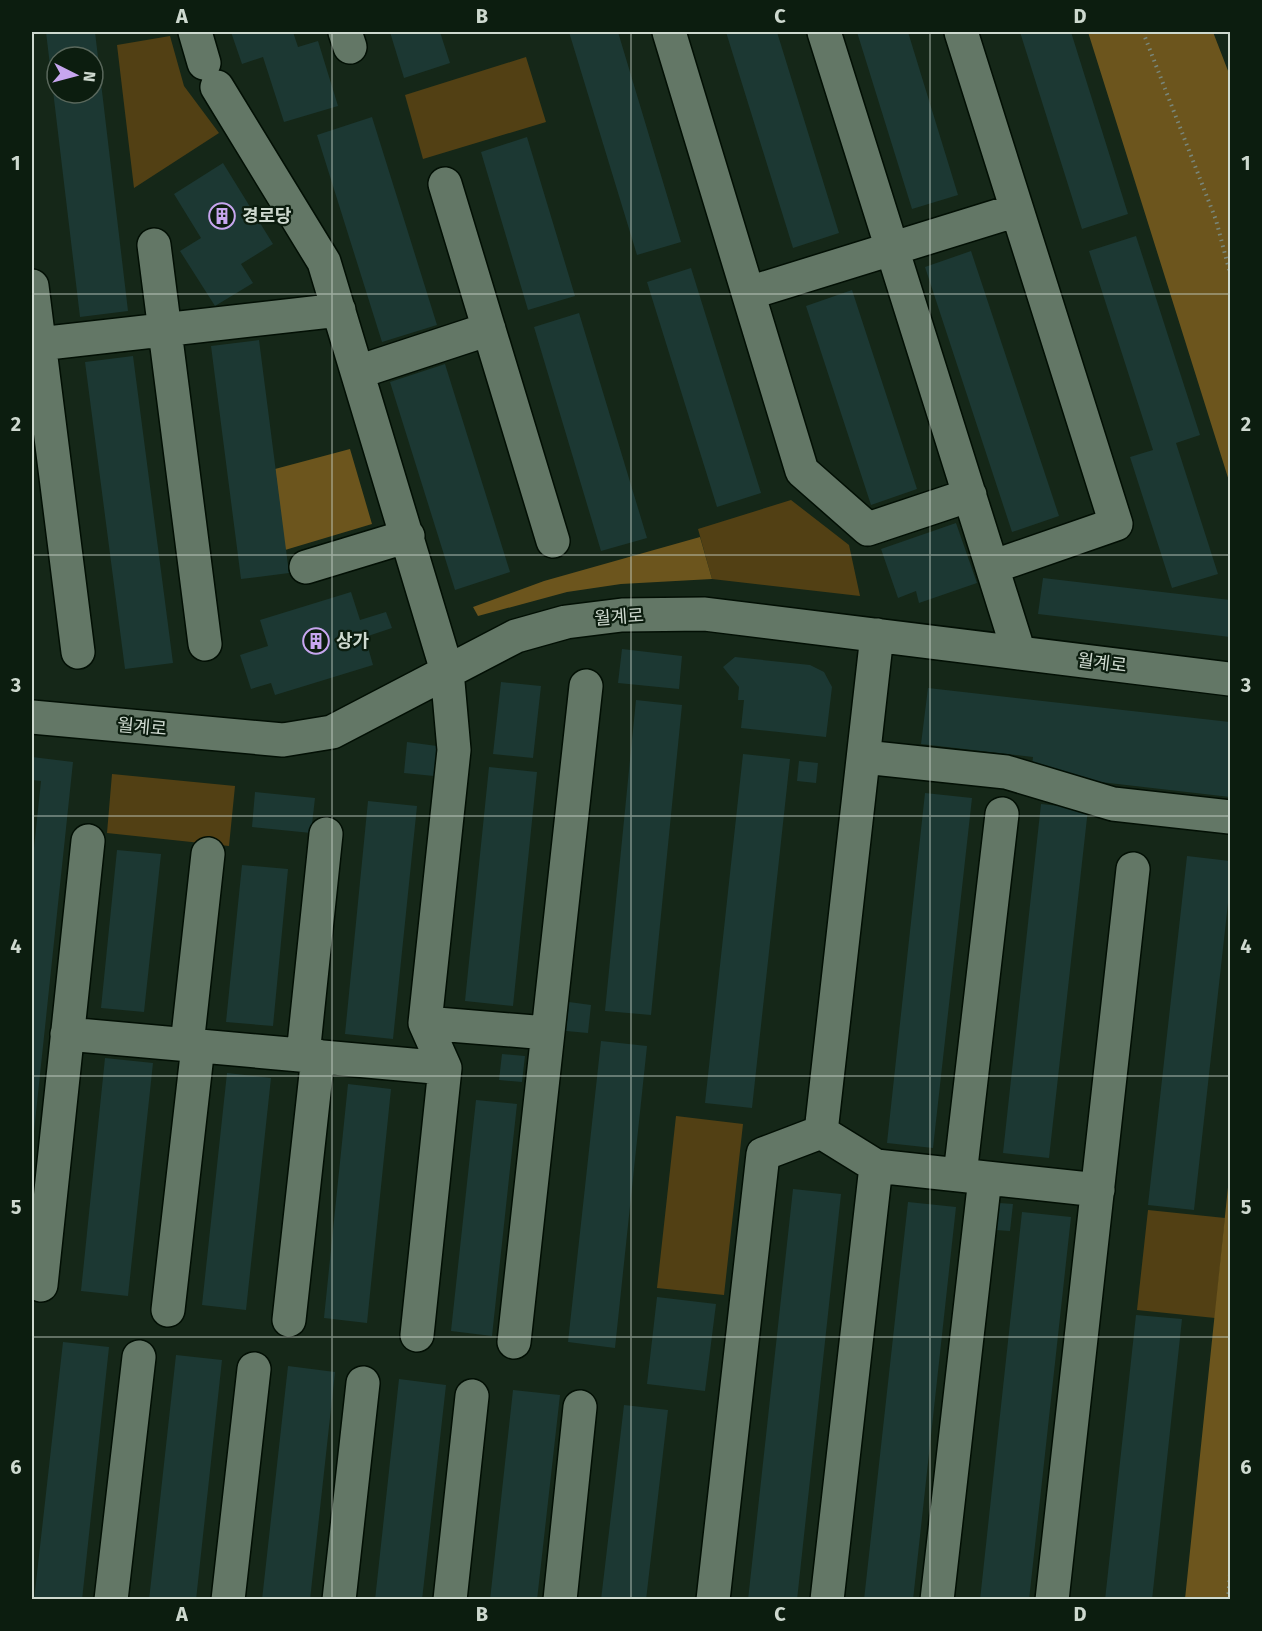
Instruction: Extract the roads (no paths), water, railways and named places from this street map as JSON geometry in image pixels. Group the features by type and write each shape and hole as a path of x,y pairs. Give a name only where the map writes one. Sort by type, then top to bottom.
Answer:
{"street":[{"path":"195,32 211,75 324,261 447,671 454,750 425,1023 445,1068 417,1335"},
{"path":"669,32 802,471 868,529 970,495"},
{"path":"824,32 1019,653"},
{"path":"961,32 1116,524 993,567"},
{"path":"445,184 553,541"},
{"path":"749,293 1017,210"},
{"path":"154,245 205,644"},
{"path":"32,286 78,652"},
{"path":"39,344 339,310"},
{"path":"358,372 489,330"},
{"path":"306,567 408,536"},
{"name":"월계로","path":"32,717 284,741 332,732 516,636 566,622 622,615 705,614 1230,679"},
{"path":"821,1132 877,635"},
{"path":"514,1342 586,686"},
{"path":"864,757 1006,772 1113,804 1230,817"},
{"path":"937,1599 1002,813"},
{"path":"289,1320 326,834"},
{"path":"41,1285 88,841"},
{"path":"168,1310 208,854"},
{"path":"1052,1599 1133,869"},
{"path":"425,1023 547,1033"},
{"path":"67,1034 445,1068"},
{"path":"821,1132 876,1166 1098,1190"},
{"path":"713,1599 763,1154 821,1132"},
{"path":"827,1599 876,1166"},
{"path":"111,1599 139,1357"},
{"path":"228,1599 254,1369"},
{"path":"339,1599 363,1383"},
{"path":"450,1599 472,1396"},
{"path":"560,1599 580,1407"}],"place":[{"name":"경로당","path":"222,216"},
{"name":"상가","path":"316,641"}]}
